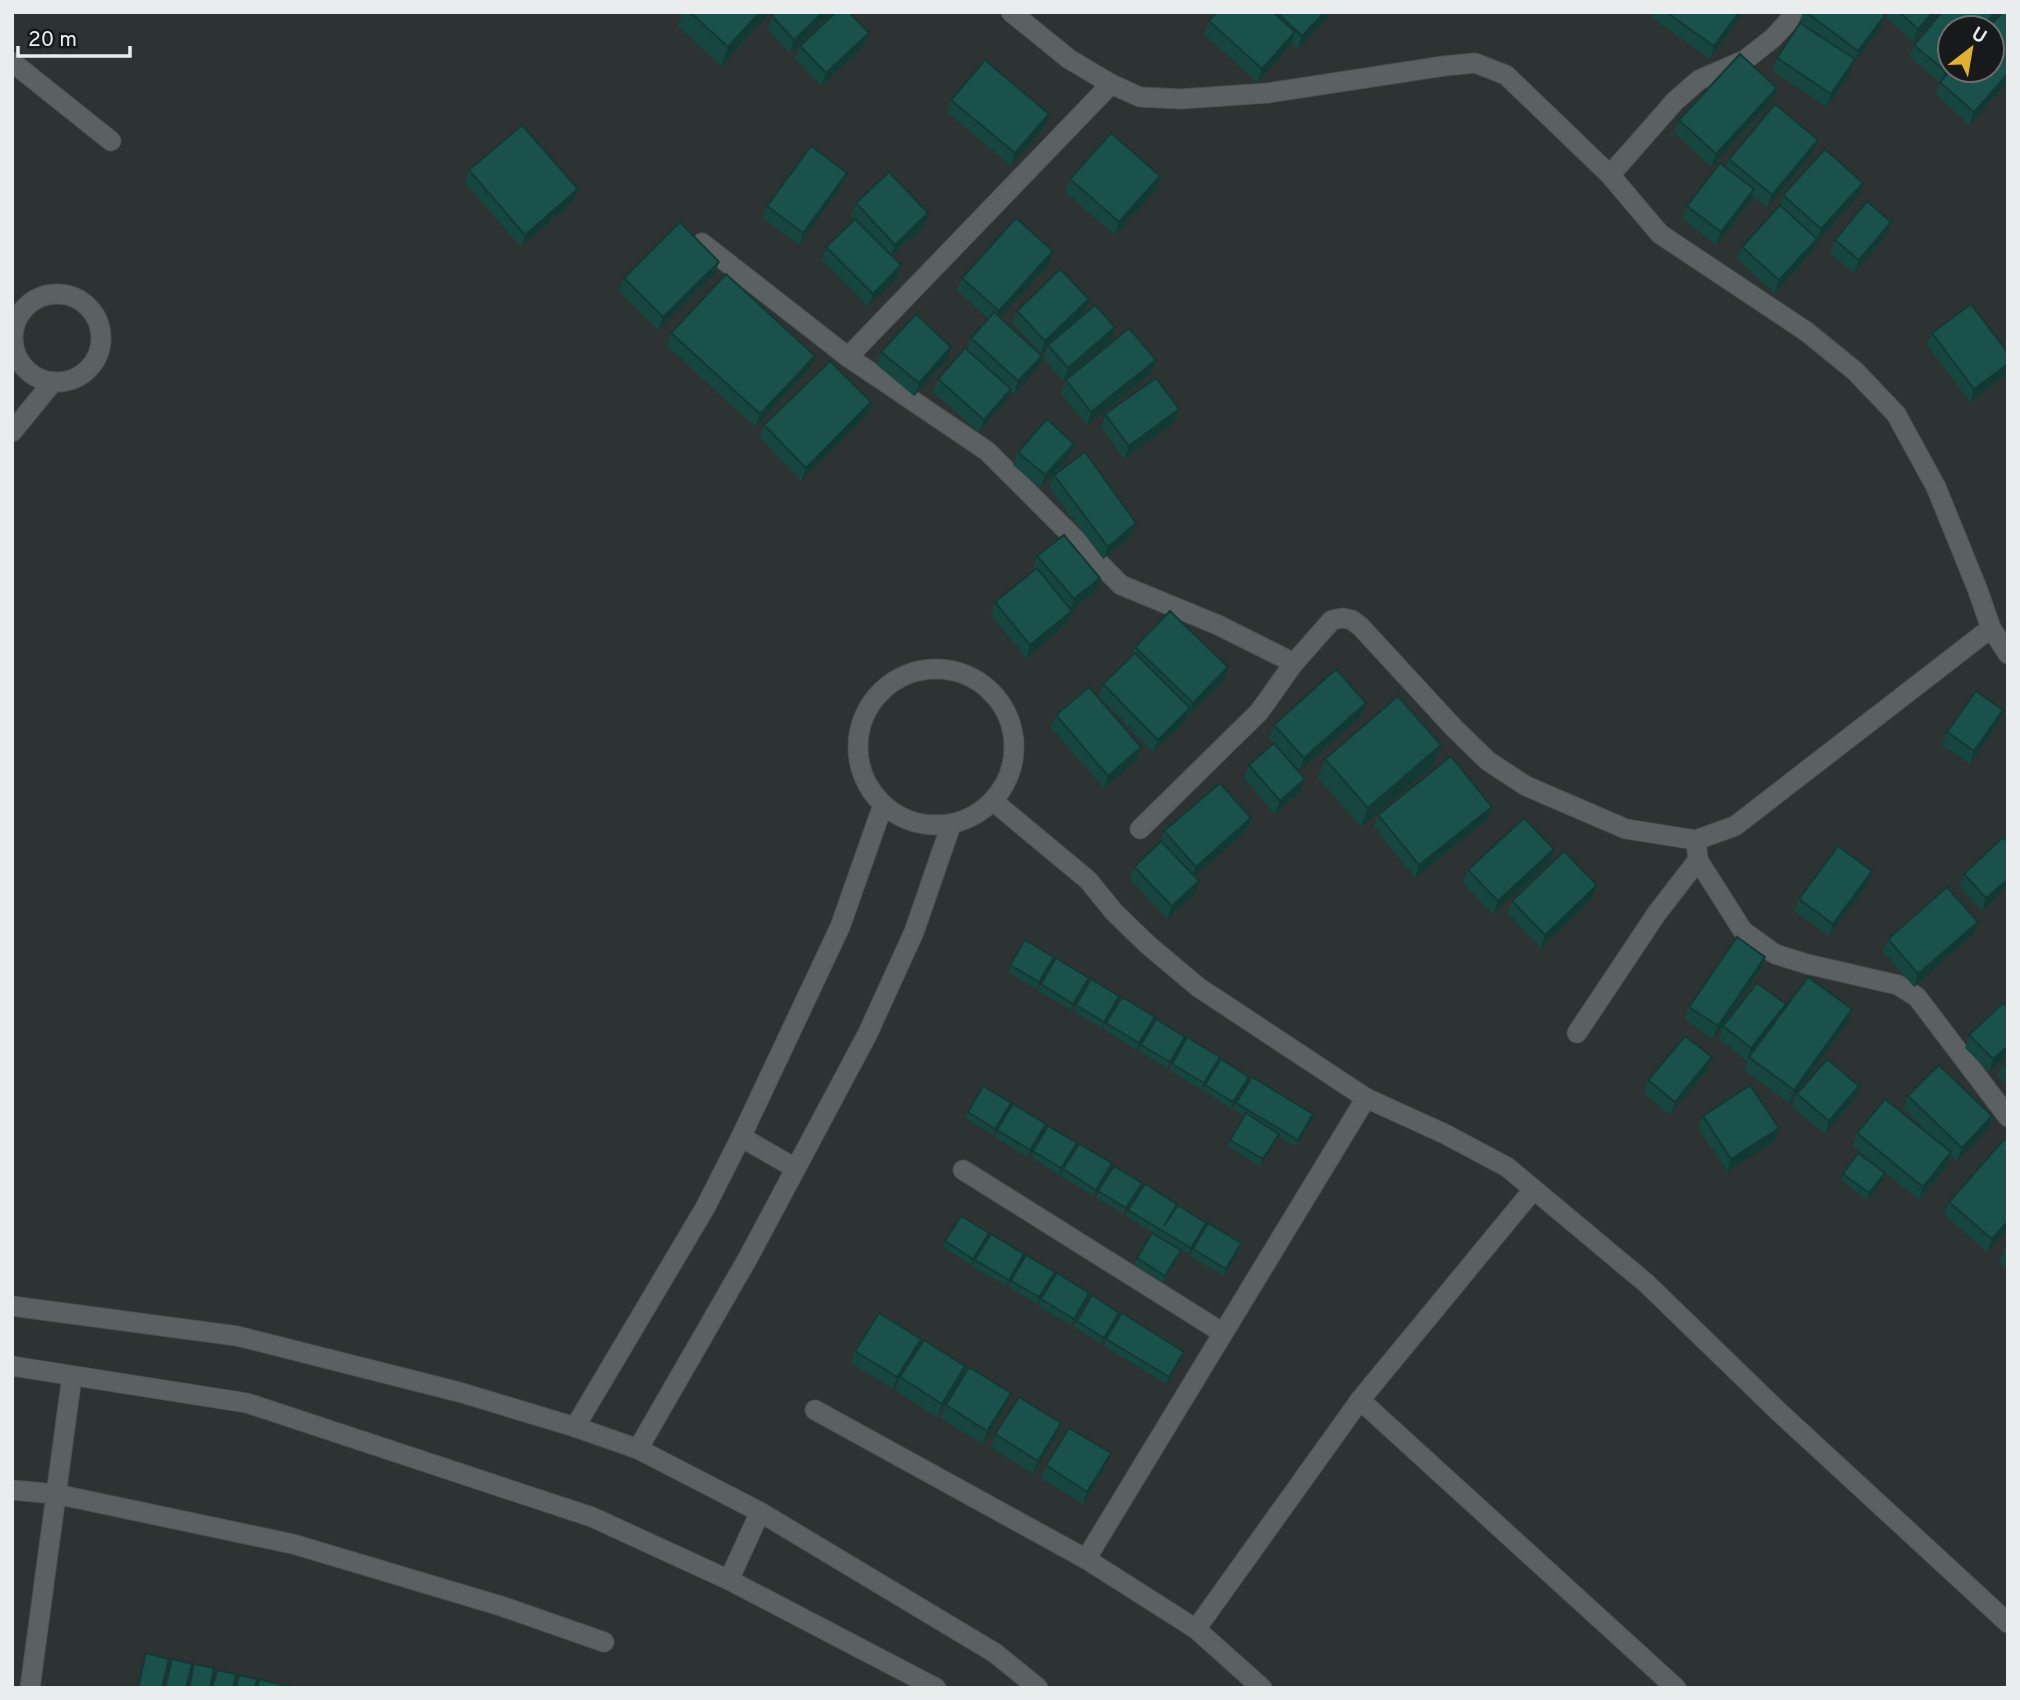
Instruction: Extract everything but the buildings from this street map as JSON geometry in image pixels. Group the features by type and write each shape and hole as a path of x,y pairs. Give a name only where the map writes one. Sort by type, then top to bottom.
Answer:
{"street":[{"path":"1012,12 1069,59 1111,84 1140,97 1181,99 1268,93 1444,66 1475,64 1506,75 1610,176 1660,234 1807,332 1855,371 1896,414 1936,487 1991,628 2008,654"},
{"path":"1610,176 1675,101 1699,80 1745,60 1773,38 1797,12"},
{"path":"12,62 111,141"},
{"path":"848,356 1111,84"},
{"path":"702,243 848,356 987,451 1121,585 1218,625 1294,663"},
{"path":"62,294 77,298 90,307 98,320 102,336 100,351 93,365 82,376 68,382 52,383 37,378 14,358 17,308 47,295 62,294"},
{"path":"12,432 52,383"},
{"path":"1139,829 1259,712 1294,663 1332,620 1352,620 1400,667 1454,728 1489,761 1526,786 1626,829 1696,840 1735,826 1991,628"},
{"path":"946,669 970,676 990,690 1005,710 1014,733 1014,758 1007,781 994,802 974,817 951,825 915,823 883,805 867,786 859,763 858,738 864,714 878,694 898,678 921,670 946,669"},
{"path":"994,802 1088,880 1114,912 1198,987 1366,1098 1445,1134 1507,1167 1646,1283 1778,1410 2008,1623"},
{"path":"575,1427 705,1208 741,1137 839,927 883,805"},
{"path":"638,1449 748,1258 867,1035 914,932 951,825"},
{"path":"1696,840 1698,860 1743,931 1775,954 1898,985 1917,997 2008,1117"},
{"path":"1577,1033 1657,913 1698,860"},
{"path":"1086,1559 1366,1098"},
{"path":"741,1137 795,1168"},
{"path":"963,1170 1223,1333"},
{"path":"1196,1629 1360,1400 1533,1190"},
{"path":"12,1306 237,1336 459,1392 638,1449 760,1512 995,1653 1038,1688"},
{"path":"12,1366 247,1403 592,1517 729,1580 936,1688"},
{"path":"30,1688 72,1376"},
{"path":"1360,1400 1676,1688"},
{"path":"816,1410 1086,1559 1196,1629 1262,1688"},
{"path":"12,1489 56,1494 293,1544 500,1606 604,1642"},
{"path":"729,1580 760,1512"}]}
